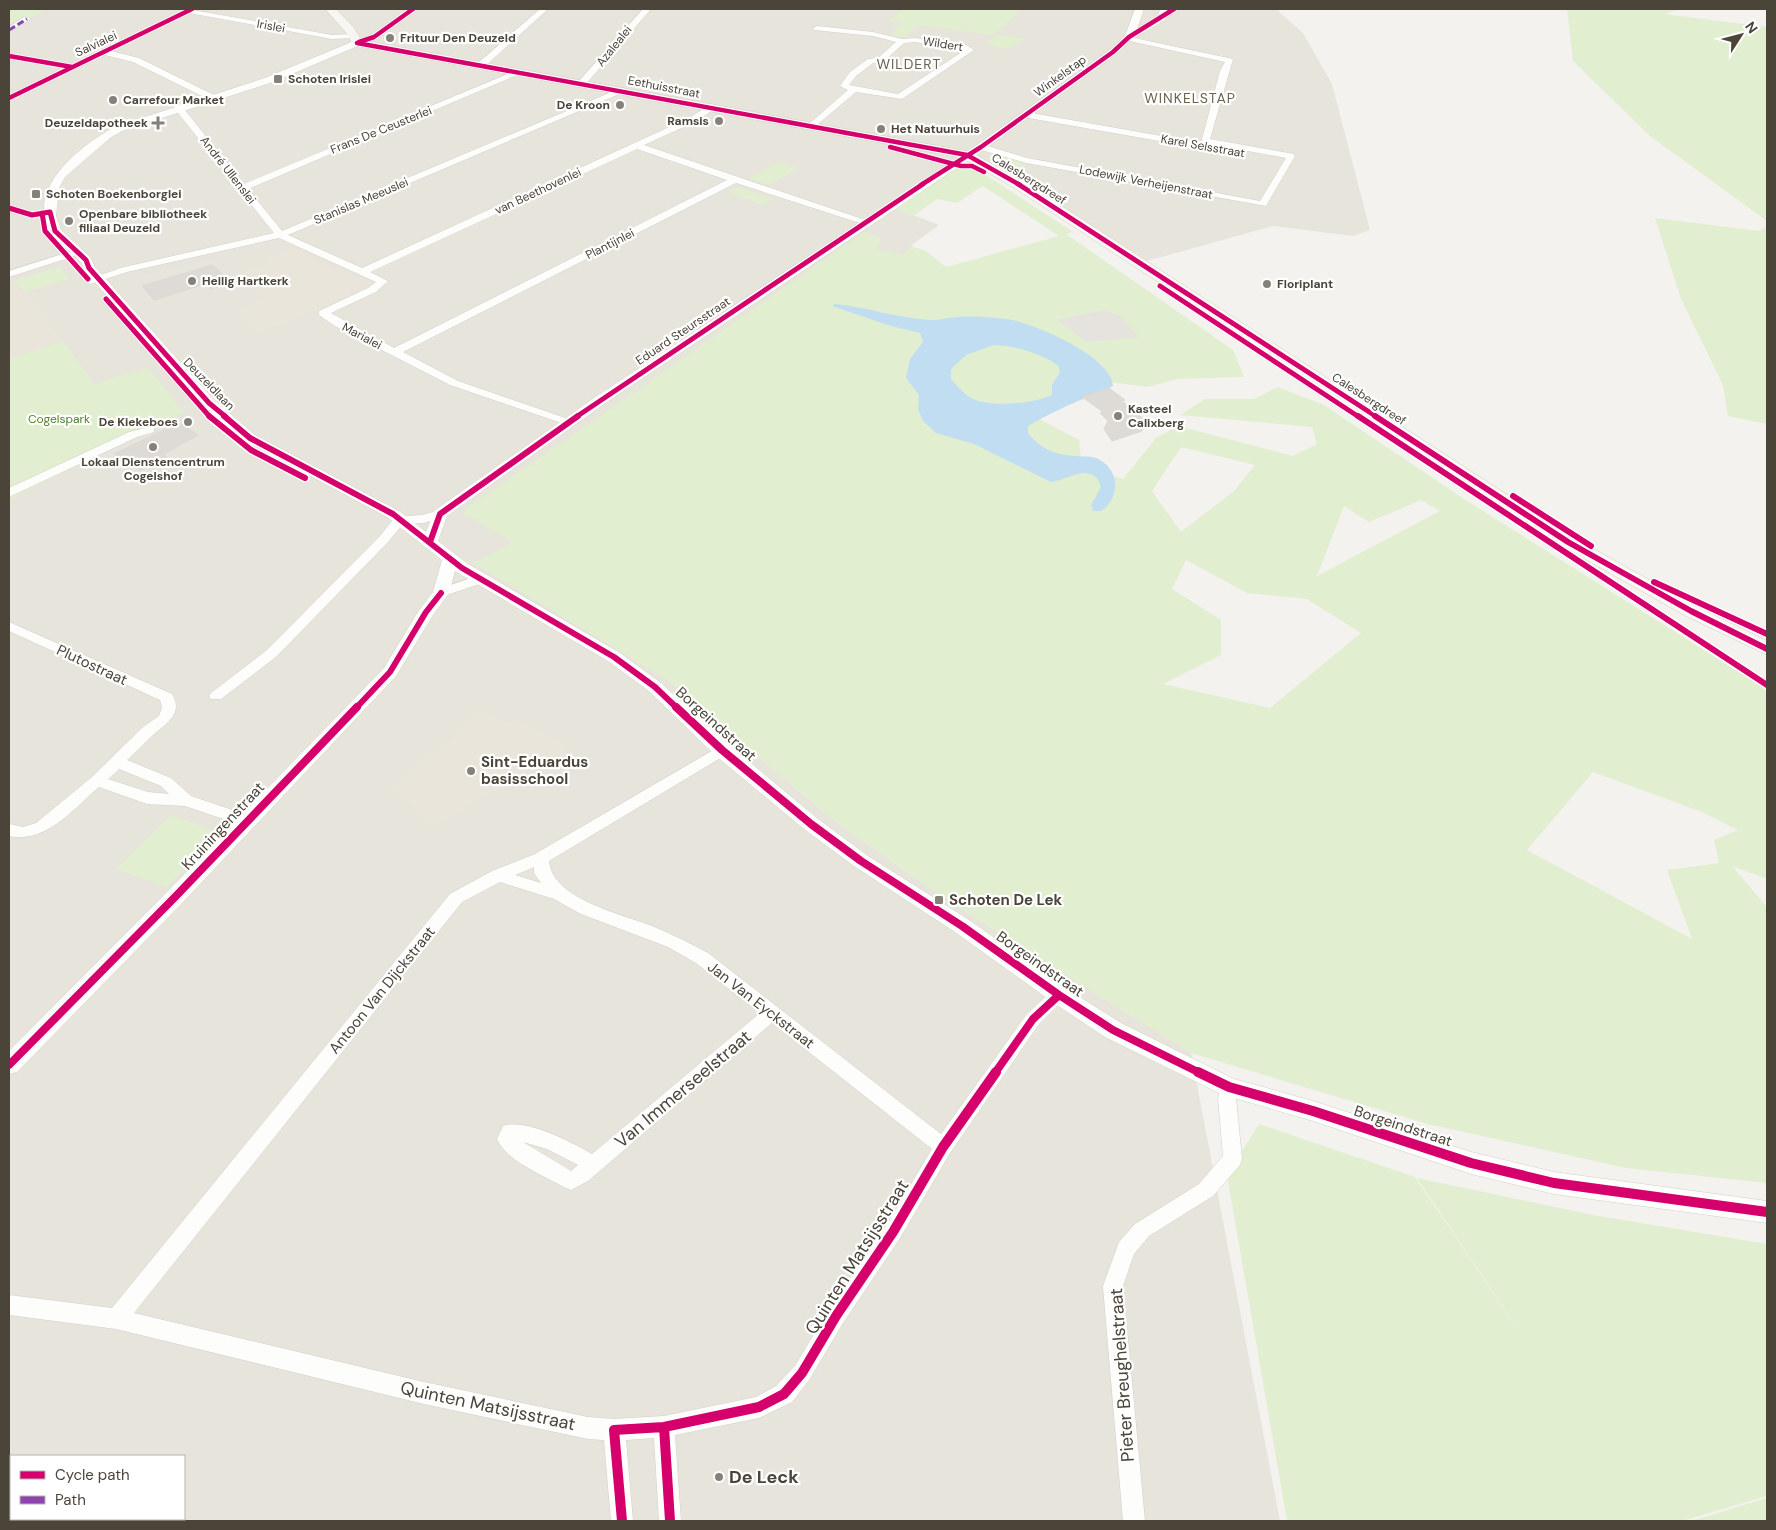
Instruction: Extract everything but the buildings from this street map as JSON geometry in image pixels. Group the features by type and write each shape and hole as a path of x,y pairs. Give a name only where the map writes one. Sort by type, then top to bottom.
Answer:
{"main road":[{"path":"330,9 355,39"},
{"name":"Eethuisstraat","path":"355,39 481,65 967,155"},
{"name":"Calesbergdreef","path":"967,155 1021,186 1568,542 1691,611 1767,649"}],"street":[{"path":"355,39 374,37 413,9"},
{"path":"481,65 544,9"},
{"name":"Azalealei","path":"582,83 647,9"},
{"name":"Winkelstap","path":"1128,38 1139,9"},
{"name":"Winkelstap","path":"967,155 1113,52 1128,38 1162,18 1164,9"},
{"name":"Irislei","path":"190,10 332,37 355,39"},
{"name":"Salvialei","path":"9,98 190,10"},
{"path":"12,28 27,19"},
{"name":"Wildert","path":"818,28 873,34 902,41 923,41 966,47 970,50 900,97 844,86 853,74 871,61 880,60 902,41"},
{"path":"1128,38 1230,61 1224,71 1205,143"},
{"name":"Deuzeldlaan","path":"355,39 275,77 135,122 106,136 60,175 53,188 46,212 45,231 72,254 209,403 273,456 384,518 399,520 423,519 440,514"},
{"path":"104,52 136,60 211,97"},
{"path":"9,56 72,67"},
{"name":"Frans De Ceusterlei","path":"242,188 520,72"},
{"path":"812,126 854,89"},
{"name":"Stanislas Meeuslei","path":"94,280 124,270 280,235 621,90"},
{"name":"André Ullenslei","path":"178,107 280,235"},
{"name":"van Beethovenlei","path":"363,271 638,146 694,119 711,107"},
{"name":"Karel Selsstraat","path":"1026,115 1205,143 1289,162"},
{"path":"638,146 735,180 866,222"},
{"name":"Lodewijk Verheijenstraat","path":"981,146 1026,160 1263,204 1289,162"},
{"name":"Eduard Steursstraat","path":"440,514 570,423 967,155"},
{"name":"Plantijnlei","path":"393,353 735,180"},
{"path":"9,208 32,215 46,212"},
{"name":"Marialei","path":"280,235 383,281 372,290 323,313 338,324 454,383 570,423"},
{"path":"9,274 72,254"},
{"path":"9,493 133,434 150,430"},
{"path":"430,542 440,514"},
{"path":"216,696 272,653 384,539 399,520"},
{"name":"Borgeindstraat","path":"399,520 480,579 614,657 655,687 722,750 811,824 860,861 962,926 1059,995 1113,1030 1229,1088 1313,1111 1471,1163 1554,1184 1767,1212"},
{"name":"Kruiningenstraat","path":"9,1065 176,896 390,672 426,612 441,593 450,559"},
{"path":"441,593 480,579"},
{"name":"Plutostraat","path":"9,626 126,681 167,697 169,707 165,719 148,731 117,762"},
{"name":"Antoon Van Dijckstraat","path":"116,1319 456,898 498,875 541,858 722,750"},
{"path":"9,830 23,833 42,827 117,762 166,782 186,800"},
{"path":"97,781 147,798 186,800 246,821"},
{"name":"Jan Van Eyckstraat","path":"541,858 542,873 561,895"},
{"name":"Jan Van Eyckstraat","path":"498,875 538,890 561,895 584,908 647,930 683,946 702,958 942,1147"},
{"name":"Quinten Matsijsstraat","path":"9,1305 116,1319 180,1336 424,1393 588,1428 614,1430 664,1427 759,1407 784,1394 802,1373 836,1316 893,1232 942,1147 1033,1020 1059,995"},
{"name":"Van Immerseelstraat","path":"593,1164 772,1013"},
{"name":"Pieter Breughelstraat","path":"1130,1516 1113,1286 1126,1249 1142,1230 1206,1190 1233,1159 1227,1098 1229,1088"},
{"path":"664,1427 670,1521"},
{"path":"614,1430 622,1521"}],"shaded area":[{"path":"48,9 1276,9 1303,33 1332,84 1370,230 1353,236 1273,226 1147,261 966,161 897,209 939,225 913,244 904,256 876,249 513,543 474,563 665,678 836,822 944,898 1191,1053 1280,1521 9,1521 9,25"},
{"path":"291,248 371,284 308,314 261,332 238,309 265,298 235,277 271,262 268,258"},
{"path":"217,254 219,258 141,275 140,272"},
{"path":"14,280 62,341 9,359 9,282"},
{"path":"1105,310 1120,316 1139,337 1086,342 1057,320"},
{"name":"Sint-Eduardus basisschool","path":"484,711 508,723 513,719 570,747 435,825 391,789"}],"green space":[{"path":"9,9 48,9 9,25"},
{"path":"903,9 1023,9 993,35 918,25 906,37 890,35 902,23 888,21"},
{"path":"1567,9 1681,9 1664,14 1767,27 1767,221 1650,136 1573,61"},
{"path":"1004,35 1025,39 1008,49 986,44 996,36"},
{"path":"992,153 1025,164 1027,170 1012,172 987,155"},
{"path":"779,162 799,168 769,185 748,178"},
{"path":"957,167 978,170 1073,232 1066,234 1233,350 1244,377 1177,379 1148,387 1101,381 1028,413 1079,440 1082,468 1123,479 1156,438 1178,426 1293,456 1317,444 1312,427 1180,415 1205,399 1254,399 1278,387 1324,405 1464,499 1767,690 1767,879 1732,866 1767,907 1767,1183 1626,1168 1428,1124 1191,1053 944,898 836,822 665,678 473,563 513,543 462,512 864,232 881,238 877,249 904,255 911,246 926,251 946,267 1059,236 983,186 957,203 937,199 913,216 896,210","holes":["1181,447 1255,465 1234,491 1181,532 1152,491","1421,500 1440,511 1317,576 1344,506 1369,522","1186,560 1247,593 1307,599 1361,633 1270,708 1163,684 1221,655 1221,620 1172,589","1593,772 1702,812 1738,830 1714,840 1719,863 1667,870 1692,939 1527,850"]},
{"path":"736,188 773,199 763,205 727,192"},
{"path":"1655,218 1759,231 1767,227 1767,424 1728,416 1723,385 1681,299"},
{"path":"60,267 70,279 24,292 14,280"},
{"name":"Cogelspark","path":"63,341 94,384 148,368 184,412 9,500 9,359"},
{"path":"171,815 221,833 167,887 116,869"},
{"path":"1259,1124 1415,1177 1535,1355 1417,1178 1593,1215 1767,1244 1767,1496 1682,1521 1287,1521 1227,1175"},
{"path":"1767,1498 1767,1521 1691,1521"}],"water":[{"path":"835,304 847,305 929,320 955,317 988,317 1017,321 1050,333 1085,353 1100,364 1109,375 1113,386 1060,409 1028,426 1028,433 1037,443 1048,450 1067,455 1094,457 1107,465 1112,471 1115,486 1114,493 1107,506 1101,511 1093,511 1091,505 1101,487 1098,479 1093,475 1081,473 1051,482 974,444 936,433 923,421 918,409 919,395 906,378 910,359 923,342 920,333 888,325 832,306","holes":["994,345 1027,351 1058,365 1060,372 1052,385 1052,395 1023,403 1000,404 979,401 963,392 951,379 951,369 966,355"]}],"marked path":[{"path":"9,30 27,19"}],"cycle path":[{"path":"9,98 192,9"},
{"path":"359,42 374,37 413,9"},
{"path":"430,542 440,514 599,401 897,201 981,147 1113,52 1129,37 1174,9"},
{"path":"357,43 967,155 1021,186 1568,542 1691,611 1767,649"},
{"path":"9,56 72,67"},
{"path":"890,147 961,166 972,166 984,172"},
{"path":"9,208 32,215 50,212 55,231 86,260 89,268 209,403 250,438 393,514 462,568 614,657 655,687 722,750 811,824 861,861 962,926 1059,995 1113,1030 1229,1087 1313,1111 1471,1163 1554,1183 1767,1212"},
{"path":"42,213 45,231 88,279"},
{"path":"1160,286 1767,685"},
{"path":"106,299 213,420 251,450 305,478"},
{"path":"1513,496 1591,546"},
{"path":"1654,582 1767,634"},
{"path":"9,1065 176,896 390,672 426,612 441,593"},
{"path":"622,1521 614,1430 664,1427 759,1407 784,1394 802,1373 836,1316 893,1232 943,1147 1033,1019 1059,995"},
{"path":"664,1427 670,1521"}],"place":[{"name":"Frituur Den Deuzeld","path":"390,38"},
{"name":"Schoten Irislei","path":"278,79"},
{"name":"Carrefour Market","path":"113,100"},
{"name":"De Kroon","path":"620,105"},
{"name":"Ramsis","path":"719,121"},
{"name":"Deuzeldapotheek","path":"158,123"},
{"name":"Het Natuurhuis","path":"881,129"},
{"name":"Schoten Boekenborglei","path":"36,194"},
{"name":"Openbare bibliotheek filiaal Deuzeld","path":"69,221"},
{"name":"Heilig Hartkerk","path":"192,281"},
{"name":"Floriplant","path":"1267,284"},
{"name":"Kasteel Calixberg","path":"1118,416"},
{"name":"De Kiekeboes","path":"188,422"},
{"name":"Lokaal Dienstencentrum Cogelshof","path":"153,447"},
{"name":"Sint-Eduardus basisschool","path":"471,771"},
{"name":"Schoten De Lek","path":"939,900"},
{"name":"De Leck","path":"719,1477"}],"district":[{"name":"WILDERT","path":"909,64"},
{"name":"WINKELSTAP","path":"1190,98"}]}
